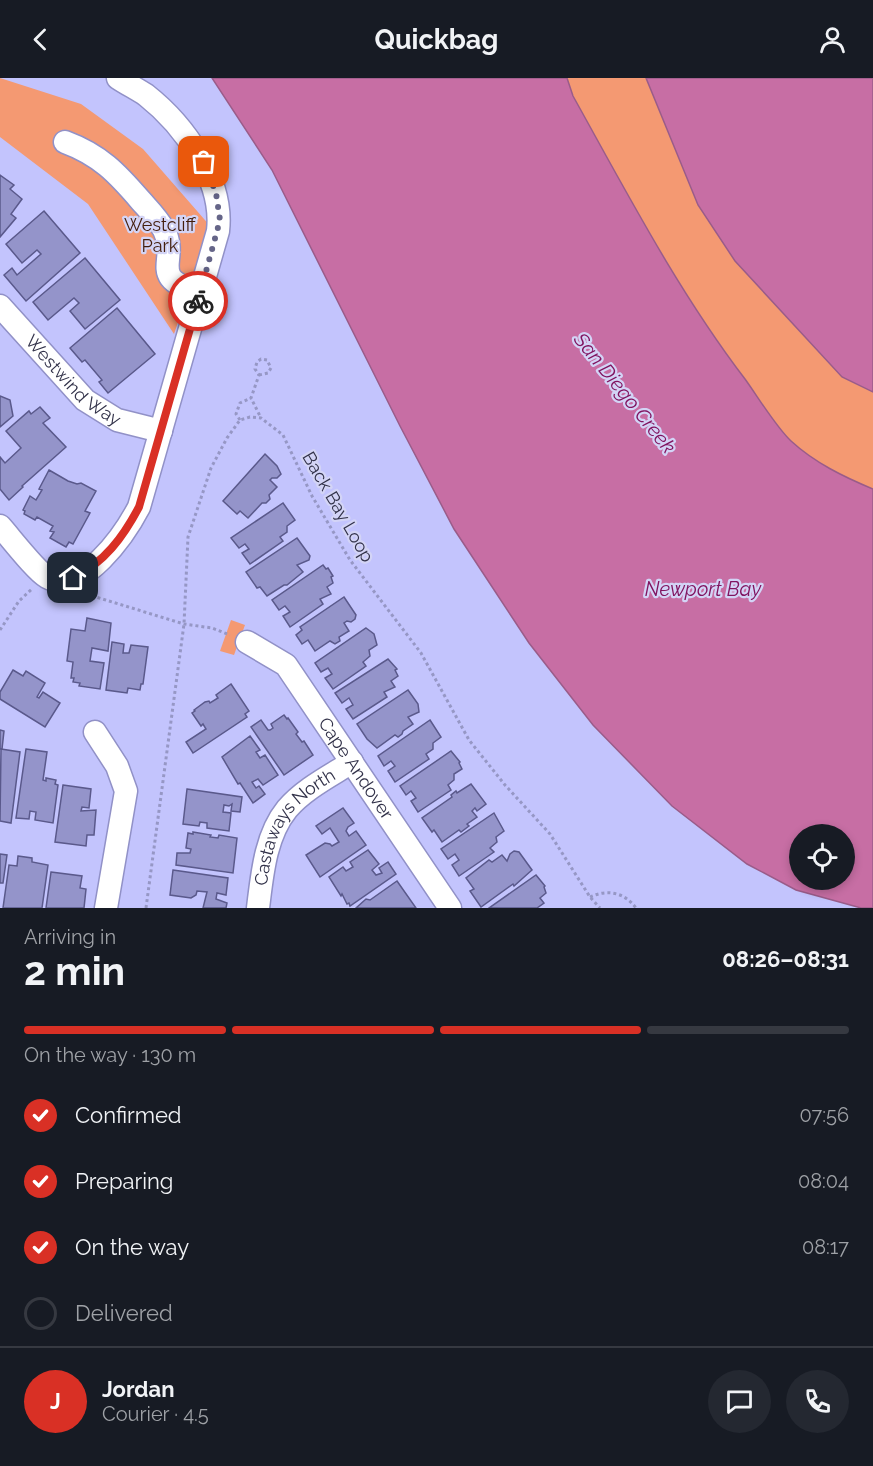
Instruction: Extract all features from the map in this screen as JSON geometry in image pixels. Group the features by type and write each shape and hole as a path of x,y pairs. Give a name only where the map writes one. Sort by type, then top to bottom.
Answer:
{"street":[{"path":"0,526 55,578 83,573 114,546 127,530 139,507 201,293 220,220 211,178 204,162 170,118 146,95 118,78"},
{"path":"65,142 100,158 118,174 165,231 169,276 174,283 201,293"},
{"name":"Westwind Way","path":"0,306 85,400 117,420 161,431"},
{"name":"Cape Andover","path":"247,642 286,665 450,908"},
{"path":"95,732 117,766 126,791 106,908"},
{"name":"Castaways North","path":"258,908 262,870 274,831 286,810 307,791 351,762"}],"path":[{"path":"261,359 267,360 271,368 268,374 259,375 255,369 257,362 261,359"},
{"path":"259,375 251,398 261,418"},
{"path":"240,420 236,414 240,403 251,398"},
{"path":"146,908 184,624 188,537 212,468 227,438 240,420 250,417 261,418"},
{"name":"Back Bay Loop","path":"261,418 283,435 312,496 350,560 421,653 469,740 550,834 590,897 600,908"},
{"path":"0,630 19,601 55,578 89,596 184,624 212,628 247,642"},
{"path":"590,897 607,892 622,896 636,908"}],"green space":[{"name":"Westcliff Park","path":"0,78 81,104 143,149 211,227 174,334 88,204 0,137"},
{"path":"567,78 646,78 698,205 842,377 873,392 873,489 820,463 791,441 773,420 675,276 573,96"},
{"path":"231,620 245,625 234,655 220,651"}],"water":[{"name":"Newport Bay","path":"212,78 567,78 573,96 675,276 773,420 791,441 820,463 873,489 873,908 861,908 796,890 855,890 855,824 789,824 789,886 747,864 672,806 593,725 529,643 454,529 272,170"},
{"path":"646,78 873,78 873,392 842,377 735,261 698,205"}],"building":[{"path":"0,175 14,185 10,189 22,199 11,214 16,218 0,237"},
{"path":"44,211 80,253 26,301 4,275 12,268 17,275 41,254 37,250 22,263 6,244"},
{"path":"85,258 120,300 85,329 70,311 79,303 74,298 48,320 33,302"},
{"path":"117,308 155,354 108,393 99,382 102,380 85,360 82,362 70,348"},
{"path":"0,396 10,400 13,416 0,427"},
{"path":"40,407 50,418 43,423 66,447 9,500 0,489 0,457 5,463 21,448 6,431 29,411 31,414"},
{"path":"265,454 277,466 281,474 270,480 277,487 269,495 270,499 262,503 248,518 240,511 237,514 223,501"},
{"path":"49,470 68,481 81,483 96,491 85,511 90,513 73,544 69,542 66,547 50,538 54,532 50,531 53,526 37,517 35,520 24,514 23,510 30,496 36,500"},
{"path":"283,503 295,520 287,526 287,532 280,537 283,541 250,564 242,553 249,549 245,544 239,548 231,538"},
{"path":"297,538 310,556 309,560 297,565 303,572 287,585 267,596 260,587 257,588 246,572"},
{"path":"323,565 333,576 331,577 333,583 327,587 331,594 320,599 323,604 290,627 283,616 290,612 285,606 279,610 272,600"},
{"path":"344,597 356,615 351,622 344,623 349,631 339,637 340,641 335,644 330,641 315,651 308,640 302,644 296,635 302,630 300,627"},
{"path":"87,618 111,623 108,651 92,648 90,661 104,663 100,689 79,686 80,683 73,682 74,678 71,678 73,662 67,661 71,629 85,631"},
{"path":"366,628 374,634 377,645 369,650 370,656 363,662 366,666 333,689 325,678 332,674 328,668 321,672 315,663"},
{"path":"112,642 124,644 123,653 129,653 131,645 148,647 143,684 140,690 128,688 127,693 106,690"},
{"path":"388,659 397,669 395,670 398,676 391,681 395,687 384,692 387,697 353,719 346,709 353,705 349,698 342,703 335,693"},
{"path":"13,670 23,676 26,671 45,683 37,697 39,698 43,692 60,703 45,727 0,699 0,692"},
{"path":"231,684 249,711 245,714 247,717 193,753 186,742 206,729 192,713 205,702 210,703 218,698 216,695"},
{"path":"408,690 418,704 419,712 408,717 413,724 398,737 395,735 377,748 367,739 357,724"},
{"path":"284,715 313,755 284,775 251,727 261,720 270,730 273,728 271,724"},
{"path":"430,720 441,737 433,743 433,749 426,754 429,759 395,782 388,771 395,766 391,761 384,766 378,756"},
{"path":"0,730 4,731 2,749 0,749"},
{"path":"250,736 260,750 256,752 260,758 265,755 278,775 263,785 258,779 252,782 256,788 259,786 265,794 253,803 240,783 238,784 222,757"},
{"path":"1,749 20,752 11,823 0,821"},
{"path":"26,749 47,752 43,780 46,781 46,778 56,780 55,784 58,785 53,823 35,820 36,812 30,811 29,819 16,818"},
{"path":"451,751 460,762 462,769 454,774 454,780 448,785 451,790 418,812 411,801 416,798 411,791 406,795 400,786"},
{"path":"471,784 486,804 477,811 475,808 472,811 477,817 467,824 469,826 442,842 422,818 452,797 451,795 456,791 457,793"},
{"path":"63,785 91,789 89,808 82,807 81,811 96,810 94,835 87,835 86,846 55,842"},
{"path":"187,789 242,797 240,812 231,811 232,804 224,805 223,812 231,813 229,831 207,828 207,823 200,822 199,826 183,824"},
{"path":"343,808 354,823 346,831 349,836 356,831 366,845 320,877 306,855 325,843 332,846 339,842 330,828 322,834 316,826"},
{"path":"494,813 504,831 496,837 497,842 490,848 494,852 459,876 452,865 459,860 455,854 448,859 441,849"},
{"path":"193,832 211,835 210,837 218,838 219,835 237,838 233,873 176,865 177,853 190,853 191,849 186,848 188,833 193,834"},
{"path":"368,850 379,864 372,870 376,875 382,873 379,868 388,862 396,874 350,906 329,877 343,867 346,871 353,867 350,862"},
{"path":"514,851 519,852 532,870 514,886 513,884 481,907 470,891 474,889 466,878 489,860 492,862 502,855 507,861"},
{"path":"0,854 7,855 3,883 0,883"},
{"path":"18,856 32,858 32,862 48,865 42,908 3,908 9,865 17,866"},
{"path":"173,870 228,878 226,895 217,893 216,899 227,903 226,908 203,908 207,892 197,891 196,895 191,898 170,895"},
{"path":"51,872 82,876 80,888 86,889 84,908 46,908"},
{"path":"536,875 545,886 546,893 540,898 544,903 537,908 489,908"},
{"path":"397,881 416,908 356,908 366,899 370,900"}],"way so far":[{"path":"198,301 220,220 216,193 204,162"}],"route":[{"path":"73,578 99,561 114,546 127,530 139,507 198,301"}],"water label":[{"name":"San Diego Creek","path":"625,393"}]}
